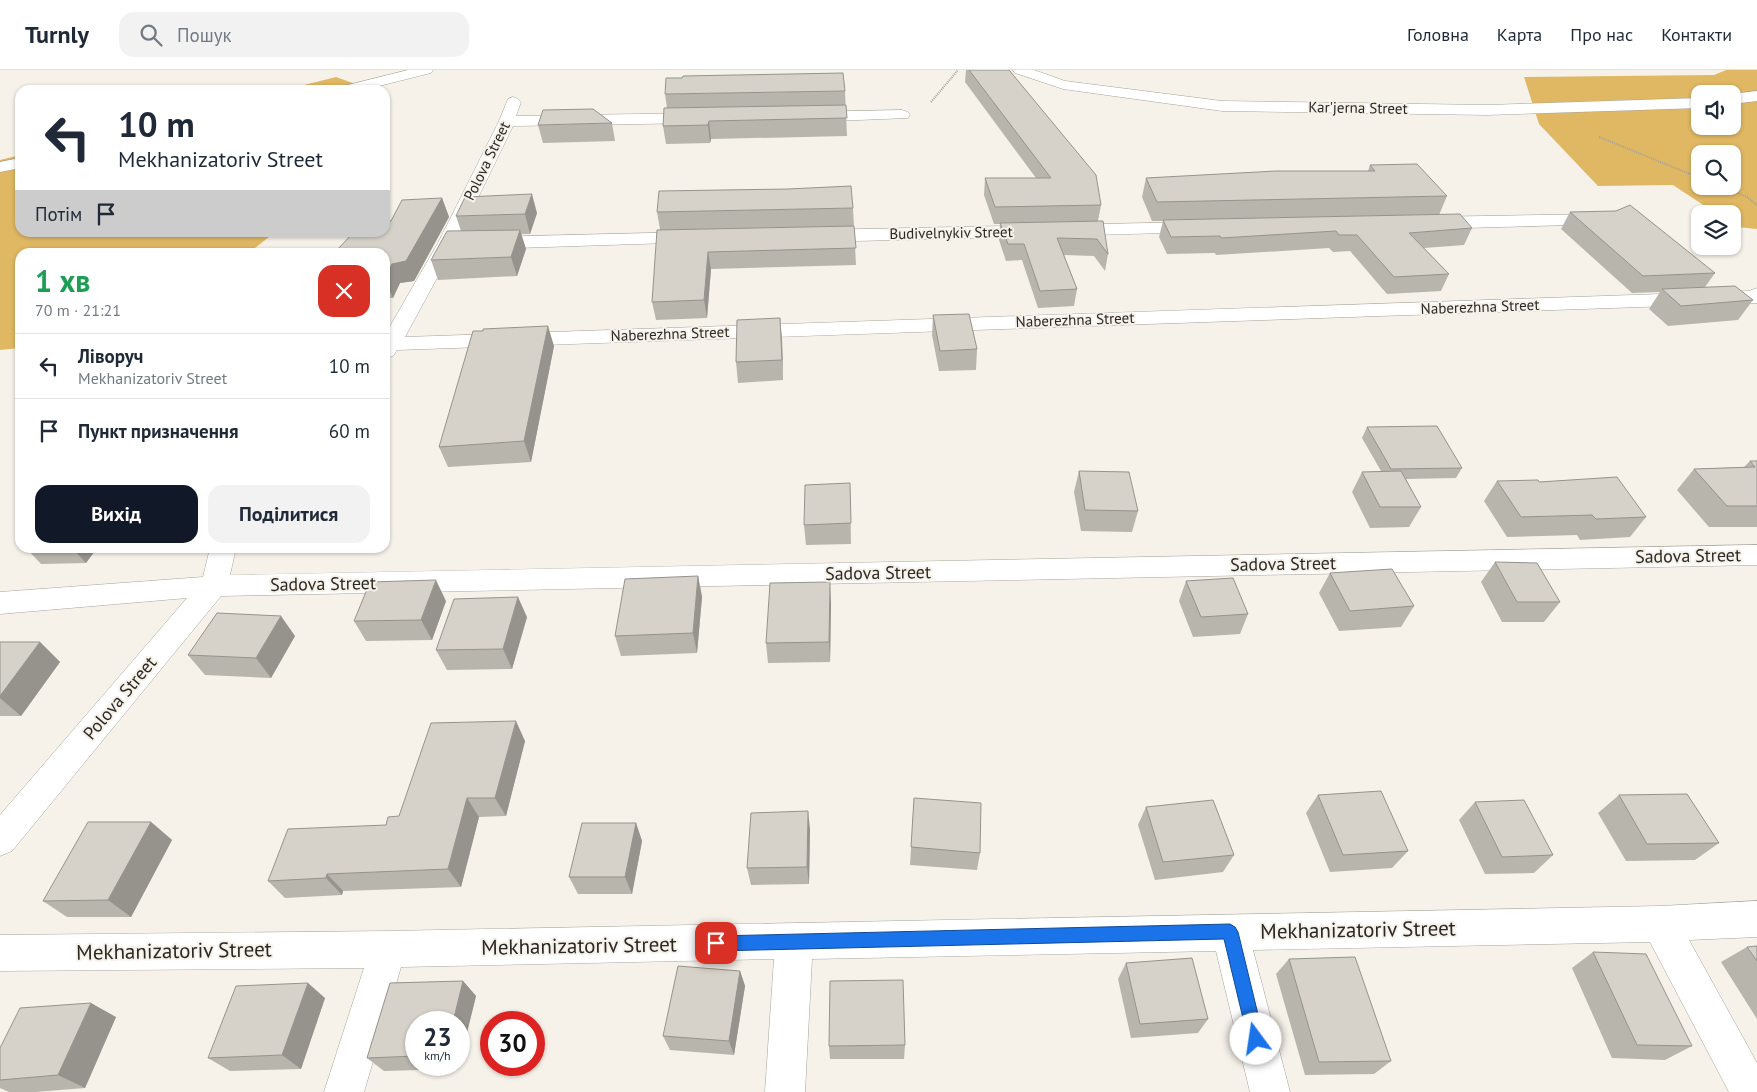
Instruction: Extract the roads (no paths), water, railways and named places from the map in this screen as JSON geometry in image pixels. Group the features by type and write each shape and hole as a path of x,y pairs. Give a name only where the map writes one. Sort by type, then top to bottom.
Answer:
{"street":[{"path":"365,85 426,70"},
{"name":"Kar'jerna Street","path":"1020,70 1063,86 1222,106 1487,110 1691,102"},
{"path":"1741,98 1757,96"},
{"name":"Polova Street","path":"390,341 447,243 507,121 513,102"},
{"path":"797,117 902,115"},
{"path":"507,121 720,118"},
{"path":"0,167 15,164"},
{"path":"1416,224 1606,220"},
{"name":"Budivelnykiv Street","path":"796,236 1216,228"},
{"path":"447,243 706,238"},
{"name":"Naberezhna Street","path":"390,346 1735,298 1755,297 1757,294"},
{"name":"Polova Street","path":"0,840 214,586 222,553"},
{"name":"Sadova Street","path":"0,603 214,586 1757,555"},
{"name":"Mekhanizatoriv Street","path":"0,953 794,942 1660,924 1757,919"},
{"path":"1660,924 1751,1092"},
{"path":"1230,932 1270,1092"},
{"path":"786,1092 794,942"},
{"path":"344,1092 388,949"}]}
